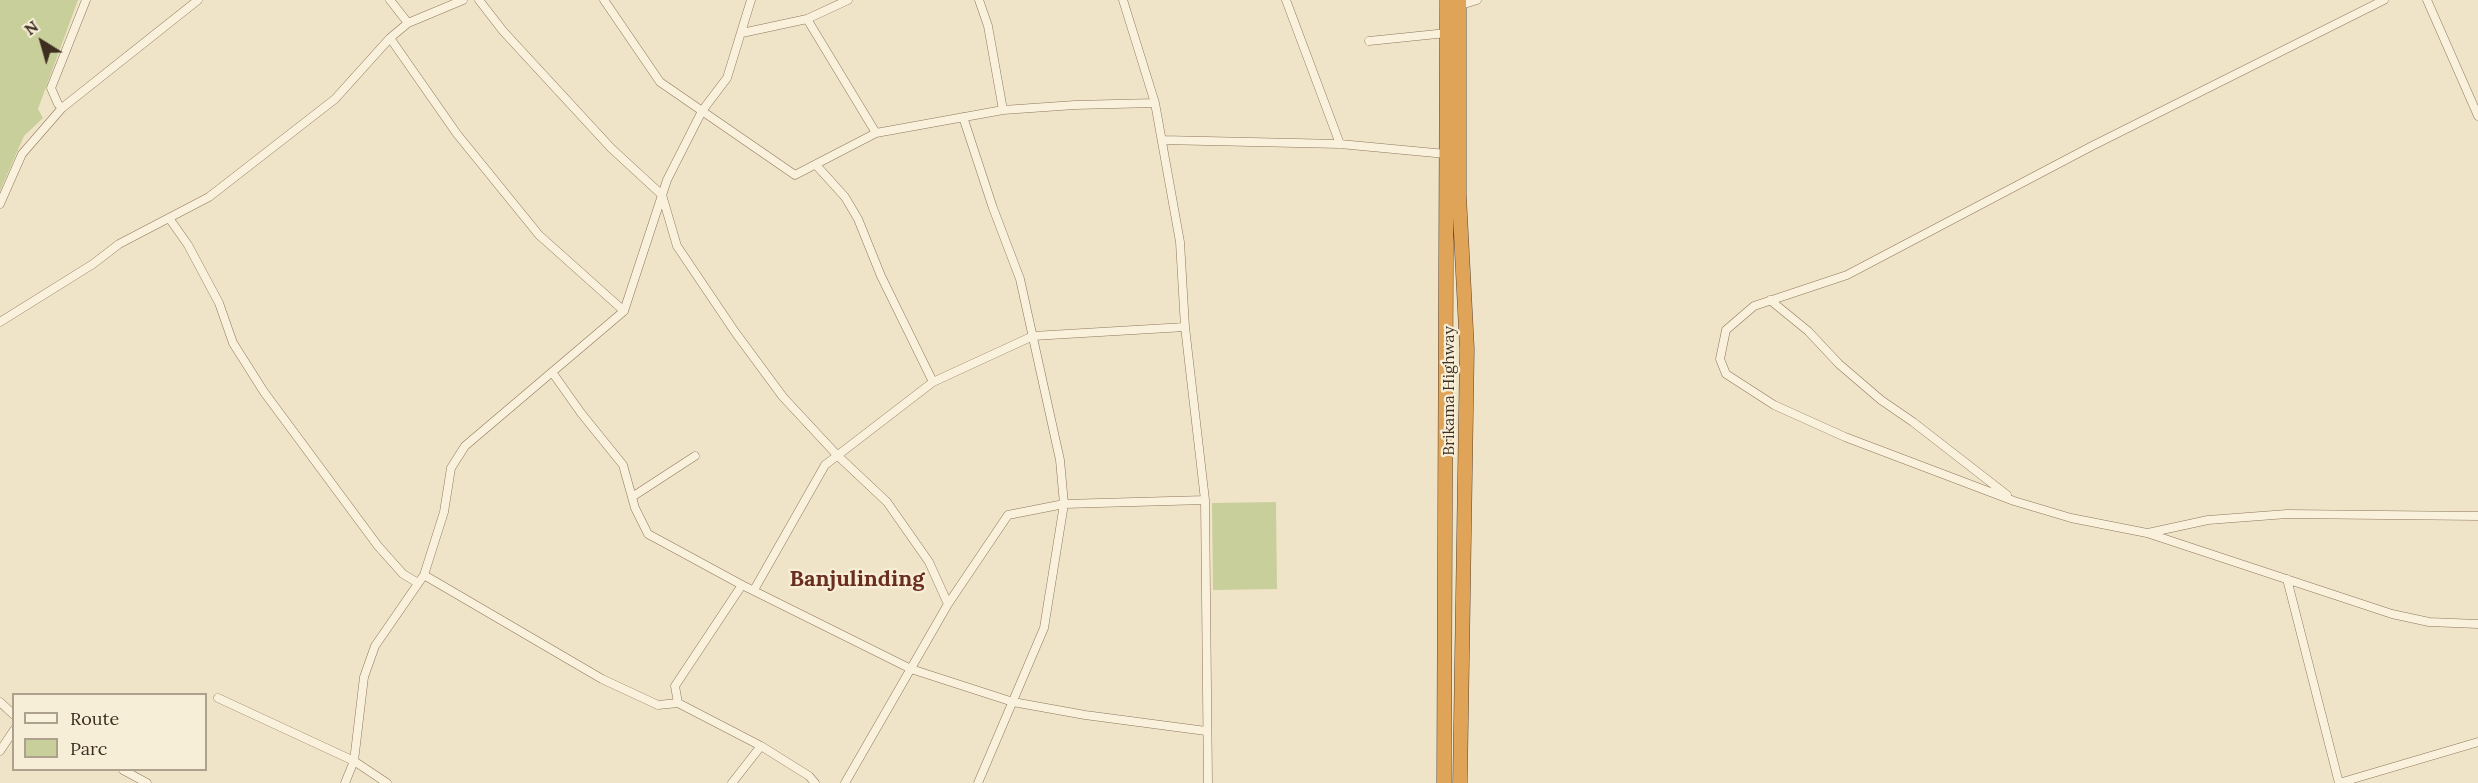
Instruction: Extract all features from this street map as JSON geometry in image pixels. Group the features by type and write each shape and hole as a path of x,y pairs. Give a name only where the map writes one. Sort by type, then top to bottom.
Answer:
{"highway":[{"name":"Brikama Highway","path":"1444,783 1447,33 1453,3"},
{"name":"Brikama Highway","path":"1453,3 1467,350 1461,783"}],"street":[{"path":"62,108 51,88 86,0"},
{"path":"0,204 22,154 62,108 198,0"},
{"path":"390,0 408,23"},
{"path":"0,322 93,264 119,244 209,197 335,99 390,38 408,23 463,0"},
{"path":"479,0 503,31 611,148 662,195 677,246 735,332 783,397 837,455 887,502 929,562 948,604"},
{"path":"604,0 660,82 795,175 876,133 1003,110 1155,103"},
{"path":"345,783 354,761 364,677 371,656 375,646 424,575 444,512 451,468 465,446 624,311 667,180 702,111 727,78 751,0"},
{"path":"742,33 807,19 848,0"},
{"path":"979,0 988,26 1003,110"},
{"path":"1123,0 1155,103 1180,242 1185,327 1205,500 1208,783"},
{"path":"1286,0 1340,144"},
{"path":"1453,3 1477,0"},
{"path":"2384,0 2092,146 1848,275 1754,306 1726,330 1720,358 1726,374 1774,405 1845,437 2014,501 2071,518 2147,533 2392,614 2429,622 2478,624"},
{"path":"2427,0 2478,116"},
{"path":"807,19 876,133"},
{"path":"1369,41 1447,33"},
{"path":"390,38 457,134 539,235 624,311"},
{"path":"963,117 993,208 1020,279 1060,460 1064,504 1044,628 978,783"},
{"path":"1162,140 1340,144 1446,154"},
{"path":"816,165 845,198 858,219 880,276 933,382"},
{"path":"169,218 188,245 219,303 233,343 264,392 378,546 403,574 418,584"},
{"path":"1770,300 1808,331 1839,364 1881,400 1913,422 2014,501"},
{"path":"754,590 825,465 933,382 1033,336 1185,327"},
{"path":"552,372 581,413 623,465 632,496 648,534 742,585 911,669 1013,702 1085,715 1206,731"},
{"path":"632,496 695,456"},
{"path":"845,783 948,604 1008,515 1064,504 1205,500"},
{"path":"2147,533 2208,520 2287,514 2478,516"},
{"path":"424,575 602,679 658,705 678,704 761,746 809,776 815,783"},
{"path":"2288,579 2339,783 2359,780 2478,742"},
{"path":"678,704 675,686 742,585"},
{"path":"218,698 354,761 387,783"},
{"path":"0,702 12,713"},
{"path":"0,752 12,733"},
{"path":"732,783 761,746"},
{"path":"125,771 147,783"}],"green space":[{"path":"0,0 78,0 38,109 43,118 24,136 0,191"},
{"path":"1276,502 1277,589 1213,590 1212,503"}],"district":[{"name":"Banjulinding","path":"857,580"}]}
